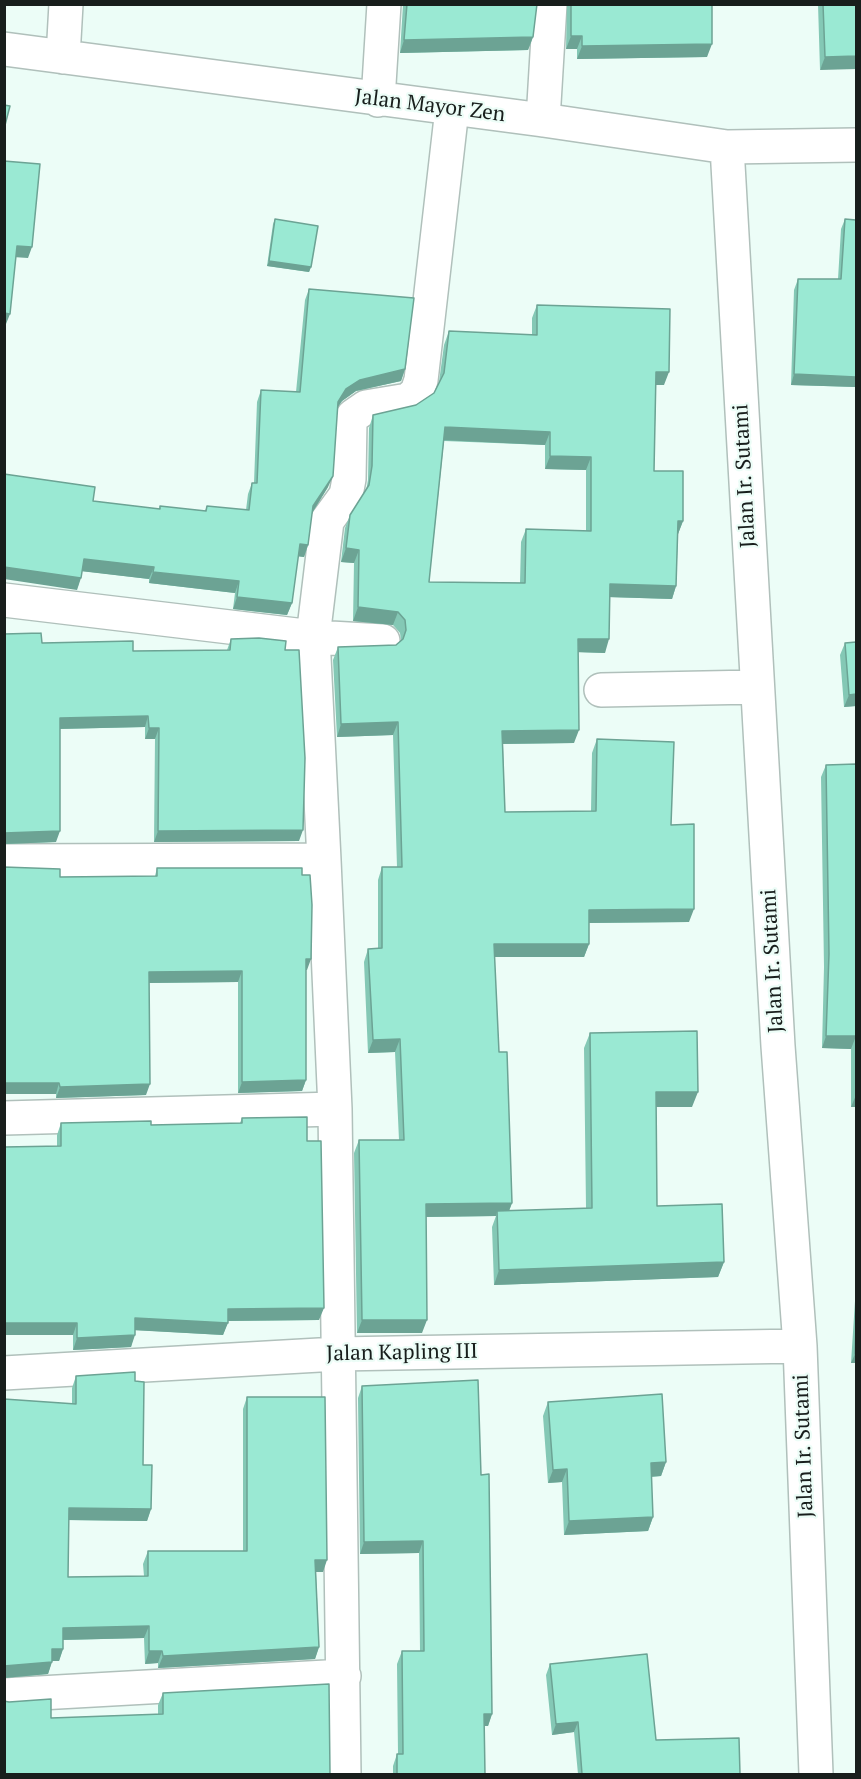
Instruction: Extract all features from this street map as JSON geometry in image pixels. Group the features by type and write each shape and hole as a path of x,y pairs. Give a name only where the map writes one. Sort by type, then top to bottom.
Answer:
{"street":[{"path":"63,57 66,4"},
{"path":"378,100 384,4"},
{"path":"543,120 550,4"},
{"name":"Jalan Mayor Zen","path":"4,49 543,120 727,147 856,145"},
{"path":"344,1774 337,1354 336,1109 314,637 327,521 346,495 349,479 350,422 353,416 366,407 408,400 417,392 421,380 452,109"},
{"name":"Jalan Ir. Sutami","path":"727,147 756,687 778,1046 800,1346 816,1774"},
{"path":"4,600 314,637 383,641"},
{"path":"601,690 756,687"},
{"path":"4,861 324,860"},
{"path":"4,1118 336,1109"},
{"name":"Jalan Kapling III","path":"4,1372 337,1354 800,1346"},
{"path":"4,1695 344,1676"}],"building":[{"path":"407,4 537,4 533,37 404,40"},
{"path":"571,4 712,4 712,44 582,46 582,36 571,36"},
{"path":"823,4 856,4 856,56 825,57"},
{"path":"4,105 10,106 4,129"},
{"path":"4,161 40,164 32,247 17,246 10,314 4,313"},
{"path":"275,219 318,226 311,267 269,261"},
{"path":"845,219 856,220 856,377 794,374 798,279 841,279"},
{"path":"309,289 414,298 405,369 360,380 346,389 338,402 333,476 313,506 308,545 300,544 292,603 237,597 239,581 153,572 154,567 84,559 81,578 4,567 4,474 95,487 93,501 160,509 160,506 206,511 207,506 249,510 252,483 257,483 261,390 300,392"},
{"path":"537,305 670,309 669,372 656,372 654,471 683,471 683,521 678,521 676,586 610,584 609,639 578,639 579,730 502,731 505,812 596,811 597,739 674,742 671,825 694,824 694,909 589,910 589,944 494,944 499,1052 507,1052 512,1203 426,1204 427,1320 362,1320 359,1140 404,1140 400,1039 373,1040 368,949 382,948 382,867 402,867 398,722 341,724 338,647 396,645 403,639 406,630 405,620 398,612 358,607 359,550 346,548 350,515 369,485 372,466 373,415 416,405 434,393 444,373 449,331 537,335","holes":["445,427 550,432 550,456 591,457 591,531 526,529 525,583 429,582"]},
{"path":"41,633 42,643 133,641 133,651 230,650 231,639 259,638 286,641 285,650 299,650 305,758 303,830 158,831 159,728 149,728 148,716 60,718 60,831 4,833 4,634"},
{"path":"856,642 856,694 849,695 845,643"},
{"path":"856,764 856,1036 826,1036 829,954 826,765"},
{"path":"4,867 60,869 60,877 157,876 157,868 302,868 302,875 310,875 312,905 311,959 306,959 306,1080 242,1082 242,971 149,972 150,1084 60,1087 59,1083 4,1083"},
{"path":"697,1031 698,1092 656,1092 657,1206 722,1204 724,1262 499,1270 497,1211 592,1208 590,1033"},
{"path":"307,1117 307,1141 321,1141 324,1308 228,1309 228,1323 135,1318 135,1335 77,1338 77,1323 4,1323 4,1147 61,1146 61,1123 151,1121 151,1125 242,1123 242,1118"},
{"path":"135,1372 135,1381 144,1382 143,1465 152,1465 151,1509 69,1508 68,1577 148,1576 148,1551 247,1551 247,1397 325,1397 327,1560 315,1560 319,1647 163,1656 162,1651 149,1651 149,1626 63,1628 63,1649 52,1649 52,1662 4,1666 4,1399 76,1404 76,1376"},
{"path":"478,1380 481,1475 489,1474 492,1714 484,1714 485,1774 397,1774 397,1754 403,1754 402,1651 424,1651 423,1541 364,1542 362,1386"},
{"path":"662,1394 666,1462 651,1463 653,1517 569,1521 567,1469 553,1470 548,1402"},
{"path":"647,1654 656,1740 739,1738 740,1774 582,1774 578,1722 556,1724 550,1664"},
{"path":"329,1684 330,1774 4,1774 4,1701 51,1699 51,1718 163,1714 163,1693"}]}
